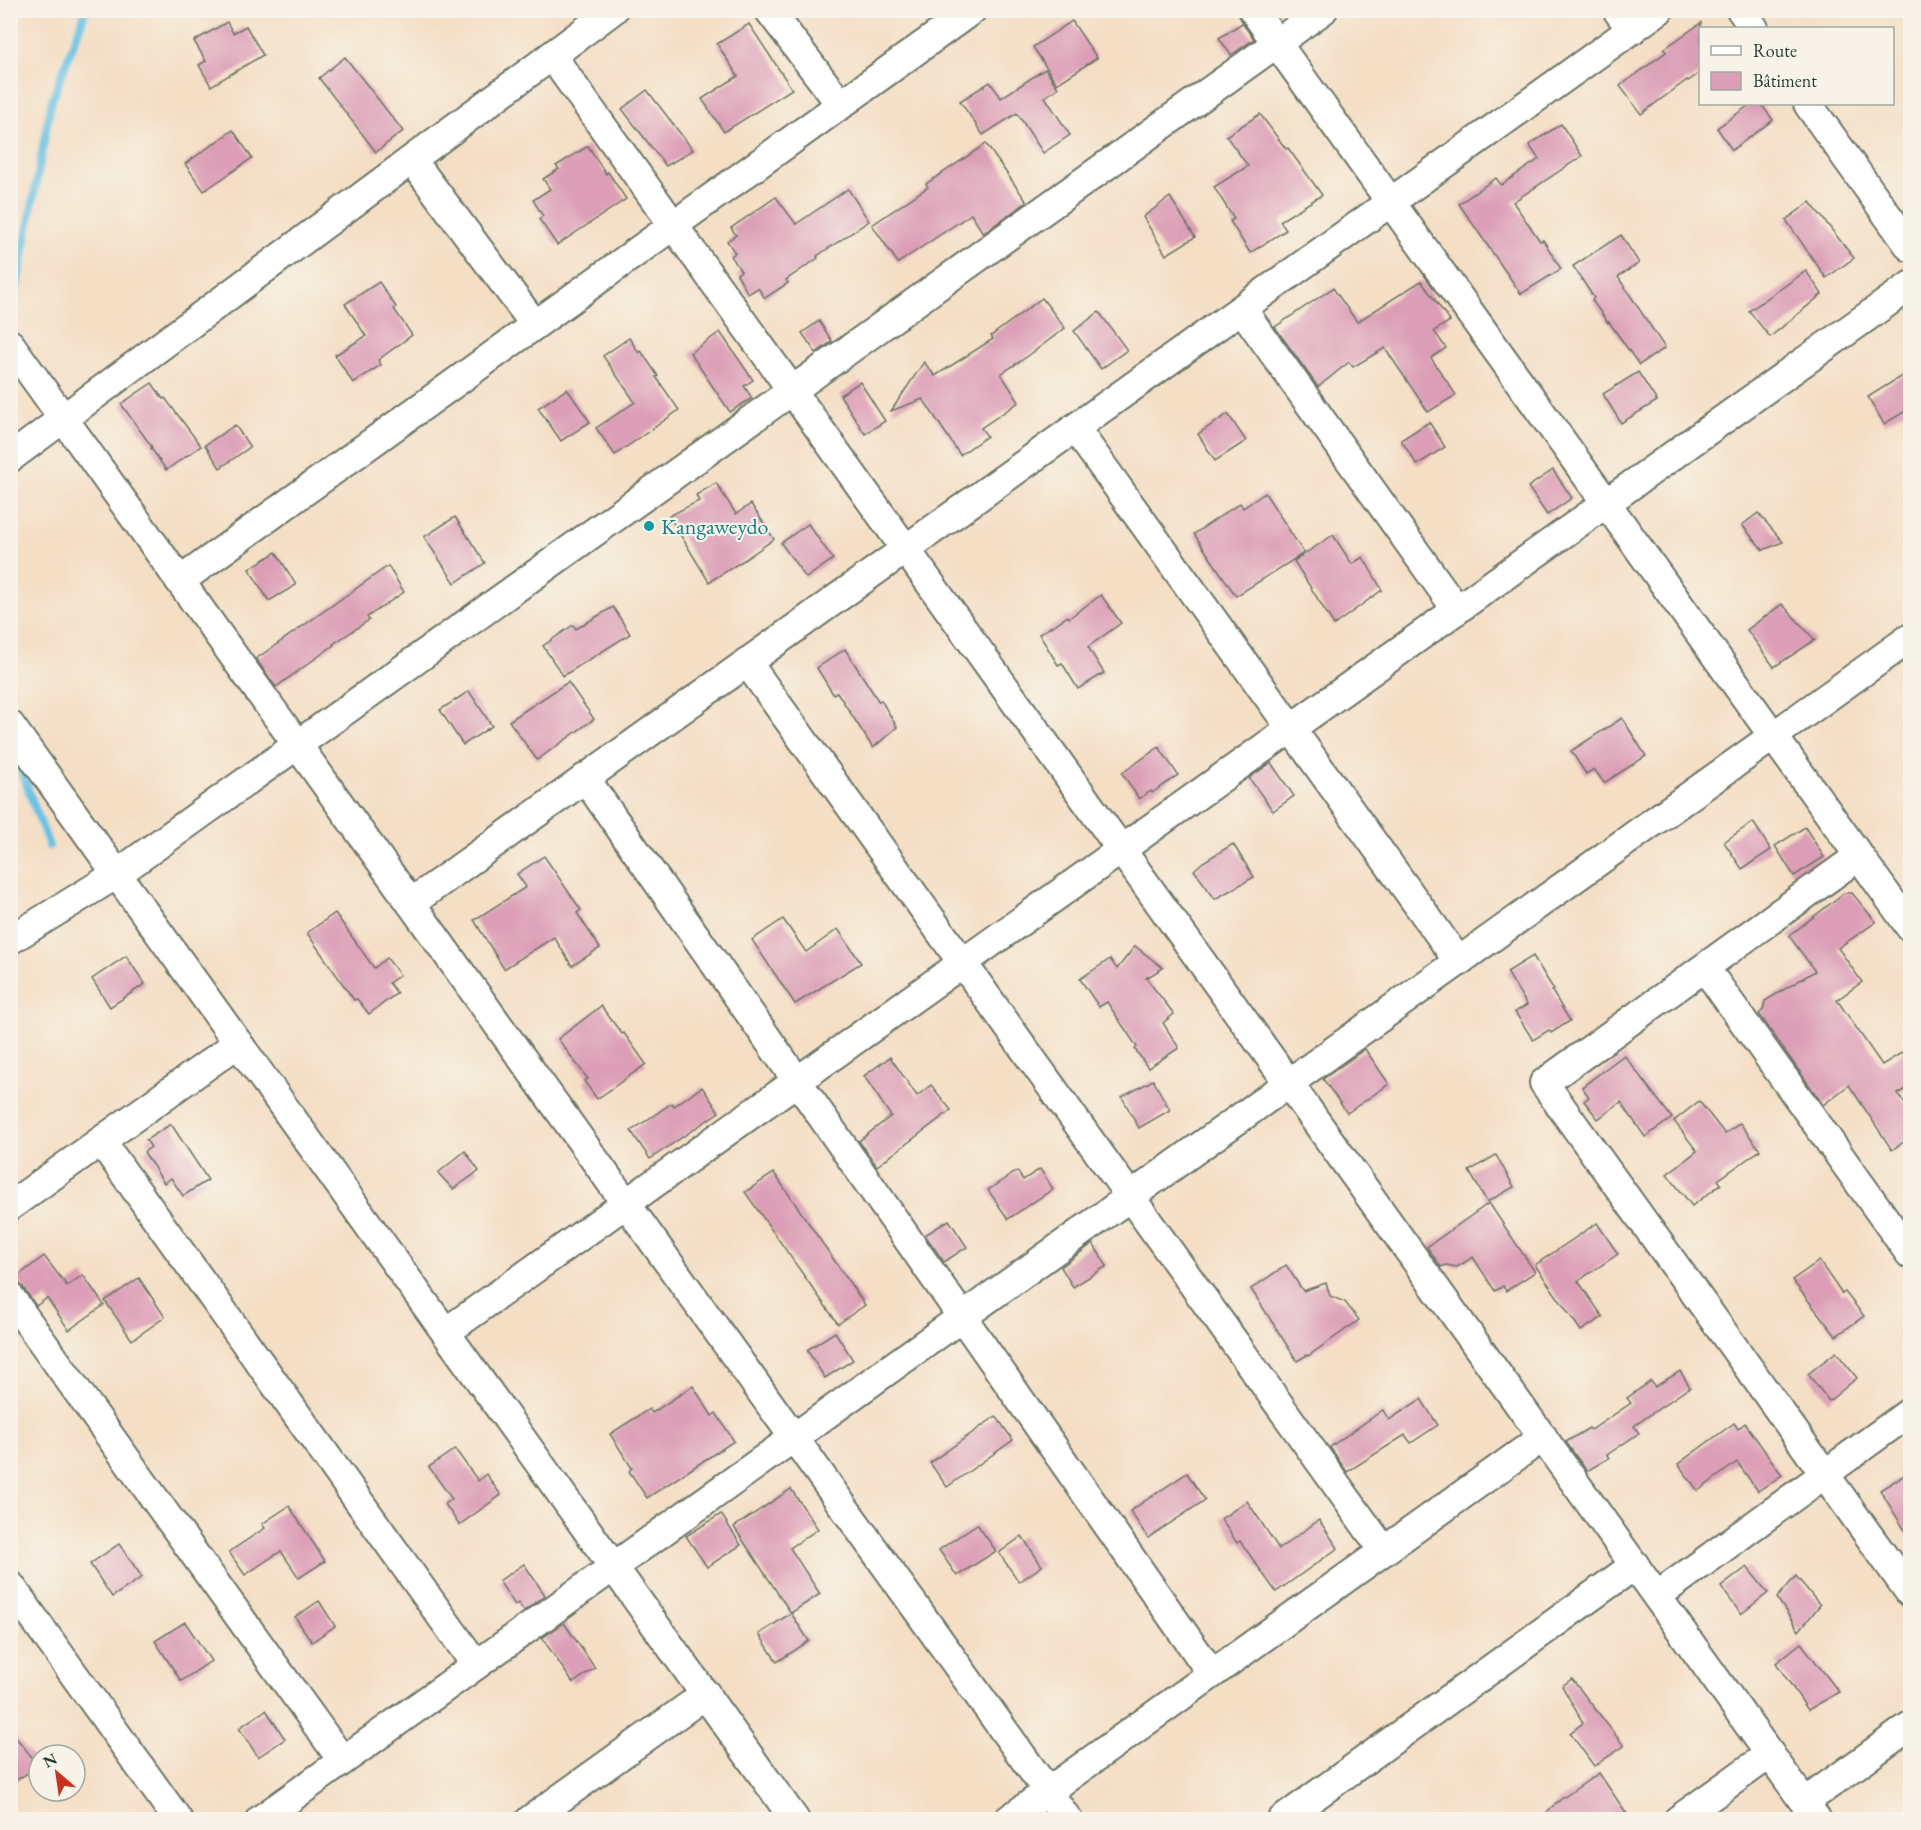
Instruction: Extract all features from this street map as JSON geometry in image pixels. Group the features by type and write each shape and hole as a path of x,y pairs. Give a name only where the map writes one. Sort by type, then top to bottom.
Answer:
{"street":[{"path":"10,458 613,10"},
{"path":"769,10 841,105"},
{"path":"180,581 972,10"},
{"path":"1253,10 1911,927"},
{"path":"10,940 117,874 1323,10"},
{"path":"411,903 1390,202 1624,20 1659,10"},
{"path":"1741,10 1753,27"},
{"path":"552,56 1811,1811 1911,1726"},
{"path":"1809,105 1911,247"},
{"path":"412,160 535,325"},
{"path":"446,1332 1911,286"},
{"path":"1242,309 1457,610"},
{"path":"10,344 1068,1820"},
{"path":"1075,428 1458,962"},
{"path":"260,1820 1911,638"},
{"path":"747,662 1384,1551"},
{"path":"10,725 795,1820"},
{"path":"585,778 1212,1674"},
{"path":"1859,856 1545,1083 1911,1593"},
{"path":"1705,968 1911,1254"},
{"path":"10,1206 238,1043"},
{"path":"101,1141 476,1665"},
{"path":"10,1297 342,1760"},
{"path":"1657,1596 1911,1412"},
{"path":"1008,1820 1543,1437"},
{"path":"1282,1820 1635,1565"},
{"path":"10,1586 178,1820"},
{"path":"530,1820 567,1809 706,1694"},
{"path":"1678,1820 1770,1754"}],"building":[{"path":"1072,21 1097,58 1057,84 1033,47"},
{"path":"227,22 233,33 246,26 263,55 211,86 199,65 206,61 194,41"},
{"path":"1242,23 1254,39 1231,55 1219,38"},
{"path":"1701,23 1699,27 1699,73 1641,114 1620,86 1666,52 1664,49"},
{"path":"749,24 792,89 724,132 702,99 738,76 717,44"},
{"path":"345,57 403,131 376,152 319,78"},
{"path":"1045,69 1058,88 1045,97 1070,135 1043,153 1017,113 983,135 960,101 990,82 1001,98"},
{"path":"647,90 693,150 666,166 622,109"},
{"path":"1750,105 1762,105 1773,120 1732,150 1717,128"},
{"path":"1260,114 1322,195 1280,221 1286,230 1250,253 1230,221 1234,219 1214,187 1248,166 1226,136"},
{"path":"1561,124 1582,156 1513,202 1540,241 1543,240 1561,269 1521,294 1459,204 1496,178 1501,185 1539,159 1529,145"},
{"path":"233,130 252,158 204,191 185,164"},
{"path":"986,144 1027,202 983,233 971,214 898,263 872,225 928,187 926,184"},
{"path":"588,146 626,199 557,245 539,219 543,216 533,200 550,189 543,179 559,169 556,166"},
{"path":"848,189 869,221 817,256 818,258 786,280 788,283 765,298 758,288 748,294 737,274 741,271 731,256 735,253 727,241 736,235 731,228 776,197 796,224"},
{"path":"1170,197 1195,237 1166,255 1143,217"},
{"path":"1810,202 1854,258 1826,278 1786,220"},
{"path":"1621,235 1639,263 1618,277 1665,348 1639,365 1592,300 1594,298 1573,266"},
{"path":"1806,271 1822,294 1770,337 1749,311"},
{"path":"1421,281 1450,321 1434,331 1446,348 1431,358 1456,395 1428,412 1385,348 1353,367 1349,362 1318,387 1275,327 1333,288 1357,322"},
{"path":"379,282 412,335 378,360 381,365 353,383 335,355 366,336 345,304"},
{"path":"1042,298 1065,328 1001,374 1019,402 981,428 987,436 960,455 923,399 891,411 924,362 935,376 993,339 991,336"},
{"path":"1099,312 1127,350 1101,369 1074,331"},
{"path":"819,321 832,341 816,353 802,333"},
{"path":"720,332 753,380 744,386 752,398 730,412 690,353"},
{"path":"629,338 639,353 641,351 679,410 615,455 596,428 635,402 603,356"},
{"path":"1911,370 1911,408 1884,424 1868,397"},
{"path":"1638,372 1657,401 1621,423 1603,394"},
{"path":"860,382 885,421 865,434 840,395"},
{"path":"152,383 201,446 166,470 121,404"},
{"path":"567,389 590,422 561,441 538,408"},
{"path":"1228,414 1246,441 1215,461 1198,434"},
{"path":"1429,422 1445,447 1417,465 1401,440"},
{"path":"235,425 250,447 220,468 205,445"},
{"path":"1553,470 1572,498 1547,515 1528,487"},
{"path":"716,483 736,514 751,504 774,539 709,582 669,516 699,501 696,495"},
{"path":"1265,493 1304,553 1236,596 1194,534 1240,503 1243,508"},
{"path":"1758,513 1783,542 1763,550 1742,525"},
{"path":"455,517 485,563 455,583 424,537"},
{"path":"808,524 833,559 806,578 781,543"},
{"path":"1333,535 1352,564 1363,557 1382,590 1334,625 1294,561"},
{"path":"276,552 296,585 269,601 249,569"},
{"path":"388,566 404,592 367,617 369,620 276,687 256,659"},
{"path":"1101,595 1121,623 1088,647 1104,673 1078,689 1062,663 1058,665 1039,634 1068,616 1069,618"},
{"path":"1782,604 1815,640 1774,667 1747,630"},
{"path":"613,607 630,634 563,676 543,646 573,625 576,629"},
{"path":"845,649 897,727 873,748 837,692 833,694 817,668"},
{"path":"568,682 594,719 537,760 509,721"},
{"path":"469,691 492,726 463,745 440,710"},
{"path":"1622,718 1646,756 1604,783 1594,769 1586,774 1571,751"},
{"path":"1159,747 1178,775 1139,799 1122,773"},
{"path":"1271,763 1294,796 1273,811 1249,778"},
{"path":"1753,822 1771,850 1742,869 1724,842"},
{"path":"1805,827 1824,857 1794,876 1775,846"},
{"path":"1233,844 1254,877 1215,899 1194,870"},
{"path":"544,856 581,910 577,913 600,948 572,966 554,937 504,969 474,920 526,887 517,874"},
{"path":"1844,893 1852,893 1876,922 1838,948 1862,982 1837,1000 1882,1065 1911,1047 1911,1086 1898,1094 1911,1112 1911,1137 1892,1150 1849,1085 1823,1105 1759,1014 1763,1010 1765,1001 1815,971 1789,936"},
{"path":"335,913 374,968 387,958 400,975 389,983 397,993 369,1014 357,999 354,1000 307,933"},
{"path":"783,919 806,952 838,929 861,963 795,1004 752,940"},
{"path":"1135,946 1163,968 1146,978 1174,1014 1163,1023 1179,1048 1148,1068 1107,1002 1099,1007 1080,979 1110,959 1117,969"},
{"path":"126,956 145,984 110,1007 92,979"},
{"path":"1533,956 1570,1021 1551,1033 1549,1030 1533,1040 1515,1012 1527,1005 1507,972"},
{"path":"601,1006 646,1064 597,1099 584,1081 588,1079 558,1039"},
{"path":"1365,1049 1389,1084 1347,1113 1323,1079"},
{"path":"1624,1055 1672,1118 1645,1137 1621,1102 1598,1119 1584,1101 1589,1097 1582,1087"},
{"path":"890,1057 917,1096 931,1085 951,1110 877,1166 859,1141 891,1116 864,1076"},
{"path":"1153,1080 1170,1110 1139,1128 1122,1097"},
{"path":"702,1087 719,1112 650,1159 631,1131 672,1103 674,1106"},
{"path":"1699,1101 1725,1134 1740,1123 1760,1150 1718,1180 1721,1184 1692,1206 1667,1174 1697,1151 1674,1121"},
{"path":"171,1124 208,1180 183,1196 171,1178 164,1183 144,1152 151,1147 146,1140"},
{"path":"465,1151 479,1171 453,1189 438,1173"},
{"path":"1496,1155 1514,1187 1487,1202 1469,1171"},
{"path":"1040,1169 1053,1189 1008,1219 988,1190 1017,1171 1023,1180"},
{"path":"774,1173 865,1305 838,1324 745,1192"},
{"path":"1489,1203 1535,1272 1506,1291 1503,1286 1495,1291 1473,1257 1457,1267 1446,1265 1441,1267 1427,1247"},
{"path":"949,1220 967,1247 944,1262 925,1235"},
{"path":"1597,1223 1618,1254 1578,1281 1603,1317 1581,1331 1535,1265"},
{"path":"1092,1244 1107,1266 1073,1287 1061,1267"},
{"path":"44,1256 67,1286 83,1275 104,1305 69,1330 47,1298 36,1306 23,1287 14,1279"},
{"path":"1819,1261 1842,1294 1845,1292 1864,1316 1836,1336 1792,1280"},
{"path":"1286,1265 1303,1291 1326,1283 1330,1296 1345,1302 1359,1320 1308,1356 1297,1361 1251,1289"},
{"path":"139,1278 165,1317 132,1340 105,1301"},
{"path":"835,1332 853,1360 825,1378 807,1350"},
{"path":"1836,1352 1857,1378 1829,1401 1808,1374"},
{"path":"1680,1371 1690,1387 1634,1426 1639,1433 1607,1455 1609,1458 1587,1471 1566,1442 1589,1428 1591,1430 1631,1403 1627,1398 1651,1381 1655,1387"},
{"path":"693,1386 712,1416 716,1413 734,1441 647,1498 629,1471 632,1468 610,1434 649,1409 652,1413"},
{"path":"1421,1399 1438,1425 1411,1443 1405,1435 1347,1472 1330,1447 1383,1410 1389,1420"},
{"path":"996,1416 1013,1440 947,1487 930,1463"},
{"path":"1734,1423 1738,1429 1745,1423 1782,1475 1758,1491 1737,1462 1698,1491 1678,1464"},
{"path":"455,1449 478,1481 486,1474 501,1495 459,1525 445,1504 452,1499 429,1467"},
{"path":"1911,1471 1911,1540 1880,1490"},
{"path":"1187,1473 1205,1500 1148,1538 1130,1511"},
{"path":"791,1489 818,1529 790,1548 820,1594 791,1613 734,1527"},
{"path":"1247,1501 1279,1549 1319,1520 1338,1548 1276,1592 1240,1541 1237,1543 1221,1519"},
{"path":"289,1506 325,1561 299,1578 281,1551 245,1575 229,1552 265,1528 262,1524"},
{"path":"721,1514 741,1545 707,1567 686,1536"},
{"path":"977,1524 996,1551 957,1576 939,1550"},
{"path":"1022,1536 1042,1566 1019,1582 999,1553"},
{"path":"119,1544 142,1577 112,1597 90,1564"},
{"path":"524,1564 545,1595 524,1611 518,1603 515,1605 499,1581"},
{"path":"1747,1567 1768,1593 1741,1614 1721,1587"},
{"path":"1796,1576 1820,1605 1799,1631 1777,1598"},
{"path":"319,1601 335,1626 312,1642 295,1617"},
{"path":"791,1613 809,1641 777,1662 759,1634"},
{"path":"185,1622 211,1661 181,1681 155,1641"},
{"path":"564,1623 595,1668 573,1683 542,1638"},
{"path":"1801,1643 1839,1692 1808,1710 1776,1663"},
{"path":"1572,1679 1624,1746 1594,1766 1570,1733 1583,1723 1562,1686"},
{"path":"266,1710 285,1739 258,1757 239,1728"},
{"path":"10,1730 27,1751 27,1773 10,1784"},
{"path":"1599,1773 1631,1820 1538,1820 1560,1800"}],"waterway":[{"path":"10,325 51,103 86,10"},
{"path":"14,751 49,846"}],"place":[{"name":"Kangaweydo","path":"649,526"}]}
